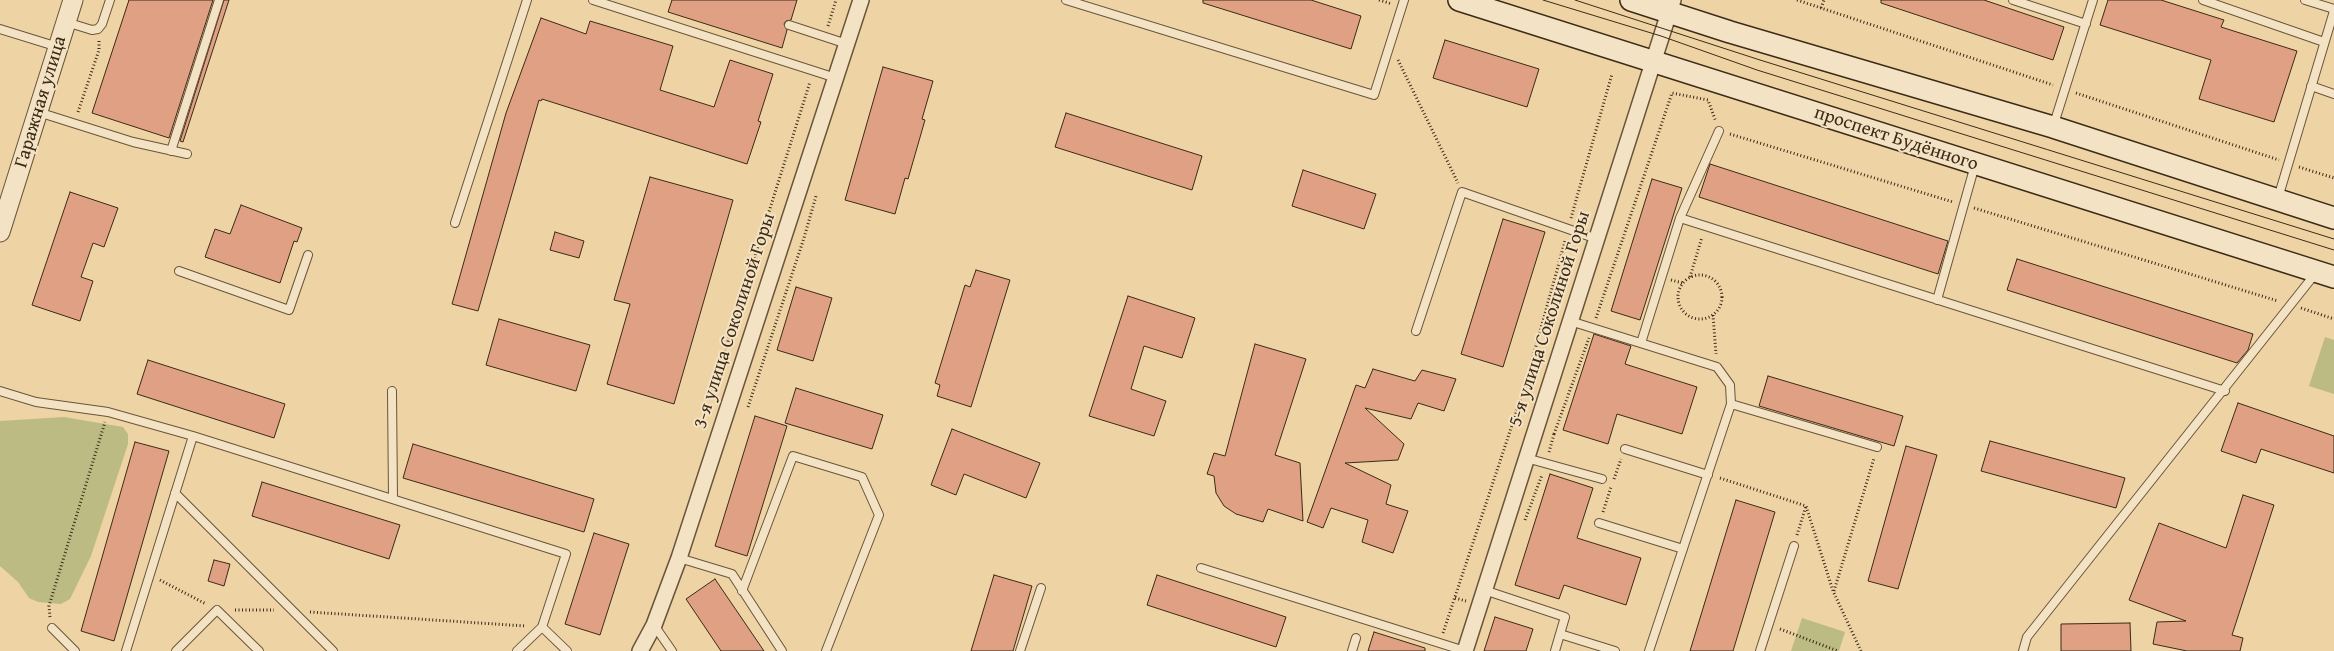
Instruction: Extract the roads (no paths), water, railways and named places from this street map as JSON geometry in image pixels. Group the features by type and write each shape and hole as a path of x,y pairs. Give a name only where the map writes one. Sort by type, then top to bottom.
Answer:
{"main road":[{"name":"проспект Будённого","path":"1459,0 2326,274"},
{"path":"1631,0 1671,6 2334,218"}],"street":[{"name":"Гаражная улица","path":"0,232 73,0"},
{"name":"3-я улица Соколиной Горы","path":"640,651 654,625 679,558 862,0"},
{"name":"5-я улица Соколиной Горы","path":"1464,651 1671,6"}],"lane":[{"path":"66,22 92,30 98,29 102,24 110,0"},
{"path":"171,151 220,0"},
{"path":"455,222 527,0"},
{"path":"594,0 836,78"},
{"path":"1066,0 1374,95 1404,0"},
{"path":"2013,0 2086,24"},
{"path":"2053,127 2093,0"},
{"path":"2202,0 2324,42"},
{"path":"2277,200 2334,10 2305,0"},
{"path":"789,25 847,44"},
{"path":"0,30 58,47"},
{"path":"2311,86 2334,94"},
{"path":"38,112 133,142 187,154"},
{"path":"1641,343 1680,218 1719,131"},
{"path":"1937,300 1975,164"},
{"path":"1416,331 1462,192 1597,238"},
{"path":"1680,218 2225,391"},
{"path":"179,271 289,310 308,255"},
{"path":"2022,651 2027,637 2225,391 2291,305 2326,274"},
{"path":"1570,321 1717,367 1730,385 1730,404 1650,651"},
{"path":"0,391 36,402 108,412 194,436 566,554 542,627 517,651"},
{"path":"392,391 393,499"},
{"path":"1730,404 1877,447"},
{"path":"126,651 194,436"},
{"path":"1625,449 1708,475"},
{"path":"742,590 793,456 862,477 879,515 826,651"},
{"path":"1526,458 1602,479"},
{"path":"175,492 333,651"},
{"path":"1599,523 1683,550"},
{"path":"1760,651 1794,546"},
{"path":"679,558 732,574 782,651"},
{"path":"1201,568 1464,651"},
{"path":"1020,651 1041,588"},
{"path":"1484,590 1565,617 1555,651"},
{"path":"176,651 217,610 259,651"},
{"path":"654,625 672,651"},
{"path":"542,627 567,651"},
{"path":"52,628 75,651"},
{"path":"1560,634 1615,651"},
{"path":"1352,651 1356,638"}],"tram line":[{"path":"1543,0 1661,36 1757,70 2334,250"},
{"path":"1575,0 1760,60 2334,239"}]}
